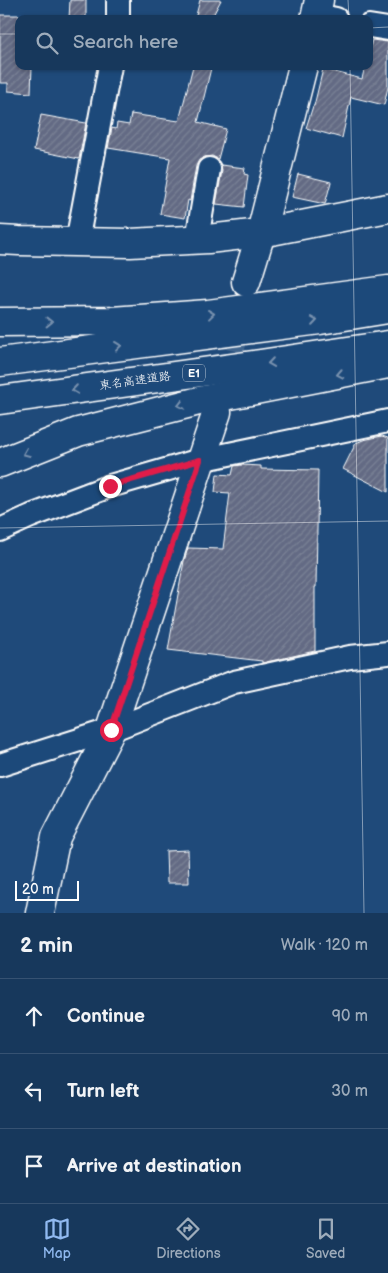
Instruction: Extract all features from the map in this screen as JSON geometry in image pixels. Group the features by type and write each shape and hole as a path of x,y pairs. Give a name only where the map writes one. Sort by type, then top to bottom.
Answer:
{"main road":[{"path":"246,282 261,233 302,70"},
{"path":"0,240 130,243 198,239 261,233 388,208"},
{"path":"0,322 112,321 208,314 388,290"},
{"path":"0,362 320,320 388,309"},
{"name":"東名高速道路","path":"0,400 388,345"},
{"path":"0,463 78,432 171,408 388,364"},
{"path":"40,913 56,837 111,730 216,412"}],"street":[{"path":"118,0 118,15"},
{"path":"373,27 388,29"},
{"path":"77,242 109,70"},
{"path":"198,239 209,170"},
{"path":"0,530 110,486 200,460 388,421"},
{"path":"0,766 111,730 234,682 350,657 388,653"}],"building":[{"path":"70,0 86,0 86,15 69,15"},
{"path":"200,0 221,0 213,15 196,15"},
{"path":"0,15 15,15 15,70 32,70 31,93 8,91 8,83 0,83"},
{"path":"373,40 388,42 388,87 384,105 351,97 342,138 306,128 314,106 323,70 362,79 364,70 373,70"},
{"path":"192,70 211,70 198,122 226,129 218,159 212,156 205,157 199,160 196,166 185,218 160,214 170,158 108,148 112,128 116,129 117,123 129,125 131,114 179,121"},
{"path":"41,115 86,123 79,159 34,150"},
{"path":"221,165 245,168 244,174 248,175 244,207 216,204 222,171"},
{"path":"298,174 331,182 325,204 292,197"},
{"path":"382,436 388,438 388,492 343,469 356,443"},
{"path":"234,466 261,466 261,469 318,470 315,651 262,663 262,661 168,650 188,548 223,549 230,493 215,492 217,474 232,475"},
{"path":"188,850 189,883 167,883 166,851"}],"tunnel":[{"path":"221,391 240,309"}],"route":[{"path":"110,486 200,460 111,730"}]}
